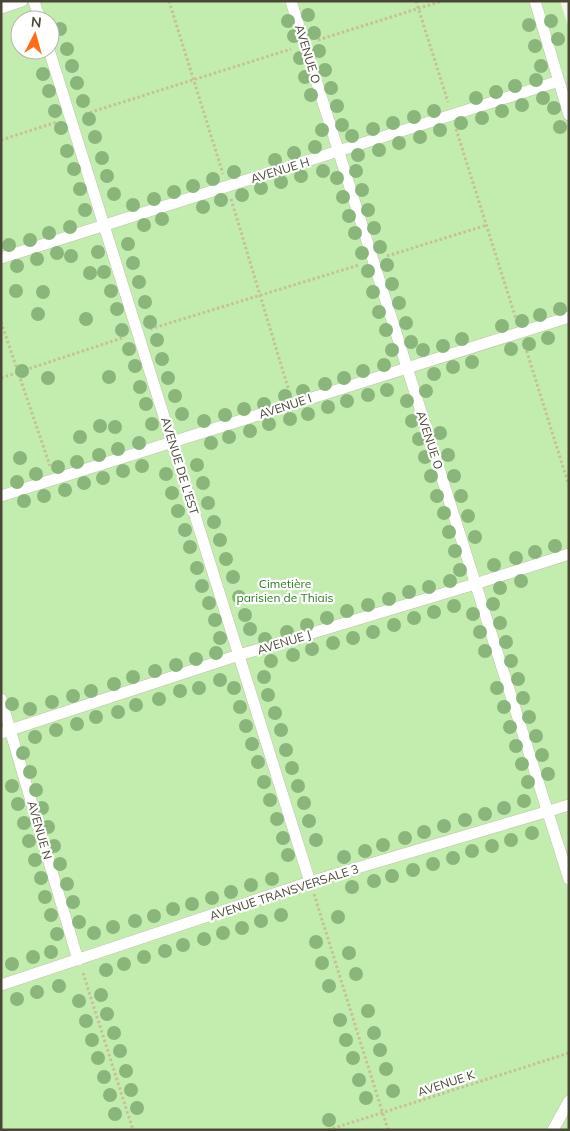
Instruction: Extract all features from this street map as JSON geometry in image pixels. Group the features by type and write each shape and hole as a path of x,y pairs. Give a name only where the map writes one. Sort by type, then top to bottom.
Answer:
{"lane":[{"path":"1,8 22,1"},
{"name":"AVENUE O","path":"291,1 569,879"},
{"path":"535,1 569,115"},
{"name":"AVENUE DE L'EST","path":"52,60 310,882"},
{"name":"AVENUE H","path":"1,258 559,81"},
{"name":"AVENUE I","path":"1,496 569,317"},
{"name":"AVENUE J","path":"6,732 239,655 569,554"},
{"name":"AVENUE N","path":"1,699 6,732 78,960"},
{"name":"AVENUE TRANSVERSALE 3","path":"1,986 310,882 548,812 569,804"},
{"path":"553,1130 569,1101"}],"path":[{"path":"416,1 569,486"},
{"path":"1,140 442,1"},
{"path":"1,378 138,333 487,225"},
{"path":"1,322 55,480"},
{"path":"310,882 388,1130"},
{"path":"78,960 134,1130"},
{"name":"AVENUE K","path":"328,1130 569,1053"}],"green space":[{"name":"Cimetière parisien de Thiais","path":"1,1 560,1 569,29 569,1130 1,1130"}]}
